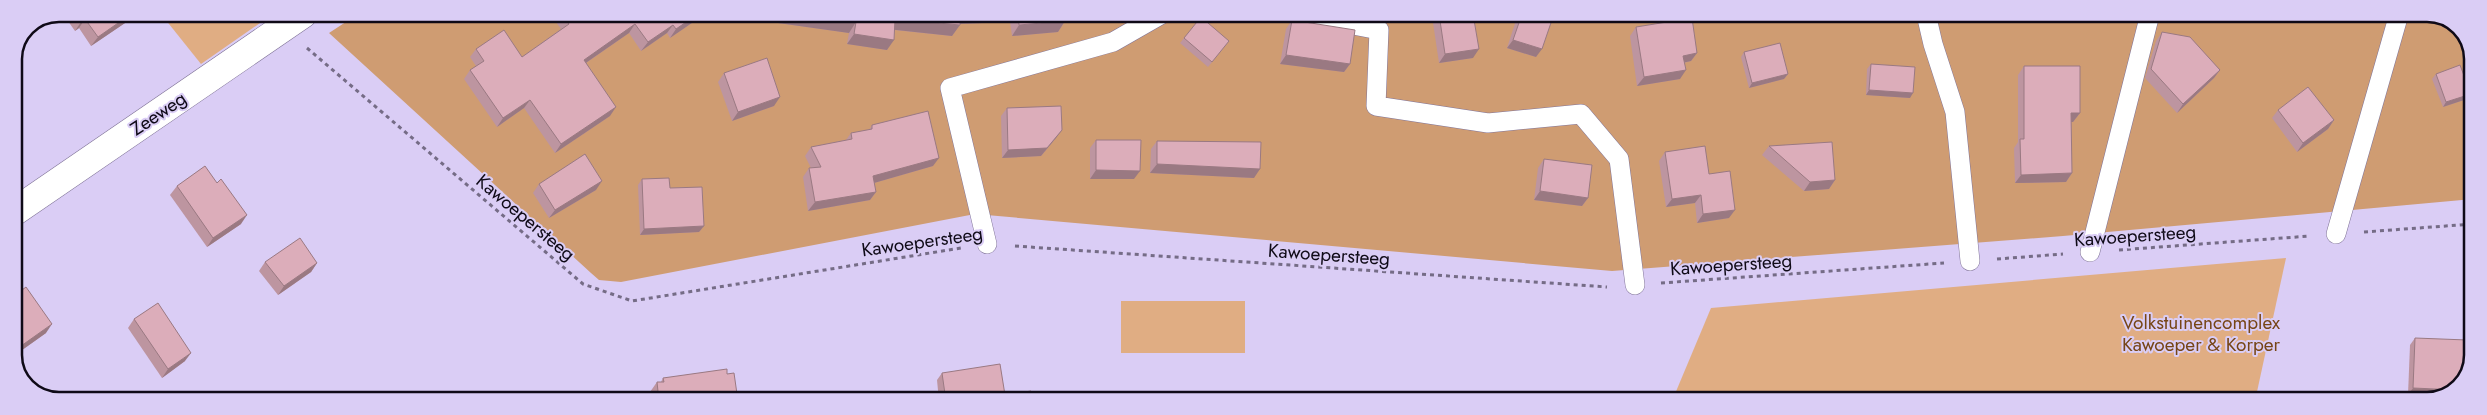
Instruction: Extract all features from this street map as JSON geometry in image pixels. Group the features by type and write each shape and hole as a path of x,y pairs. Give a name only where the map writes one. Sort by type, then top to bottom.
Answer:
{"street":[{"name":"Zeeweg","path":"22,206 290,22"}],"lane":[{"path":"987,244 950,88 1113,42 1147,22"},
{"path":"1340,23 1379,30 1376,106 1488,123 1581,114 1619,159 1635,285"},
{"path":"1928,23 1955,112 1970,261"},
{"path":"2090,252 2148,23"},
{"path":"2336,234 2396,23"}],"path":[{"name":"Kawoepersteeg","path":"293,22 583,284 632,301 987,244 1606,287 2464,225"}],"green space":[{"path":"167,22 261,22 201,64"},
{"name":"Volkstuinencomplex Kawoeper & Korper","path":"2286,258 2257,392 1676,392 1711,308"},
{"path":"1121,301 1245,301 1245,353 1121,353"}],"shaded area":[{"path":"346,22 2432,23 2444,26 2450,30 2462,45 2464,52 2464,200 2063,236 1612,271 975,214 621,282 599,280 329,33"}],"building":[{"path":"87,22 119,22 98,37"},
{"path":"568,22 686,22 676,29 673,25 648,42 635,24 584,60 616,107 561,144 530,100 503,118 470,70 484,61 476,49 504,30 522,57 569,24"},
{"path":"856,22 895,22 894,40 854,34"},
{"path":"931,22 960,22 960,25"},
{"path":"1019,22 1049,22 1019,25"},
{"path":"1197,22 1207,22 1229,41 1212,62 1184,38"},
{"path":"1292,23 1308,23 1355,30 1350,64 1286,55"},
{"path":"1440,23 1474,23 1479,49 1445,54"},
{"path":"1519,23 1551,23 1542,49 1513,40"},
{"path":"1663,23 1693,23 1697,53 1683,56 1686,70 1644,77 1636,27"},
{"path":"2162,32 2190,37 2220,70 2183,104 2151,69"},
{"path":"1780,43 1788,74 1752,83 1744,52"},
{"path":"767,58 780,97 738,112 724,73"},
{"path":"1871,64 1915,67 1913,93 1869,90"},
{"path":"2460,65 2464,76 2464,96 2446,102 2436,74"},
{"path":"2024,66 2080,66 2080,113 2071,113 2072,173 2021,175 2020,139 2024,139"},
{"path":"2308,87 2334,120 2303,143 2278,110"},
{"path":"1061,106 1062,130 1047,148 1008,150 1007,108"},
{"path":"928,111 939,158 873,176 876,192 815,202 809,168 821,167 811,147 852,139 851,133 872,129 872,125"},
{"path":"1096,140 1141,140 1140,171 1096,170"},
{"path":"1157,141 1261,142 1260,169 1157,164"},
{"path":"1832,142 1835,180 1810,182 1769,146"},
{"path":"1705,146 1709,174 1730,171 1735,210 1703,214 1701,195 1672,199 1665,152"},
{"path":"585,154 602,181 555,210 539,184"},
{"path":"1544,159 1592,165 1588,198 1540,191"},
{"path":"205,166 217,183 221,179 247,215 213,238 177,186"},
{"path":"669,178 670,188 702,187 704,226 644,229 642,179"},
{"path":"300,238 317,263 284,286 265,262"},
{"path":"26,287 52,324 23,345 23,289"},
{"path":"158,303 191,353 168,369 134,319"},
{"path":"2415,338 2464,340 2463,365 2461,372 2452,383 2443,389 2413,388"},
{"path":"1000,364 1005,392 945,392 942,373"},
{"path":"727,369 727,374 734,373 737,392 658,392 657,382 664,382 663,378"}]}
